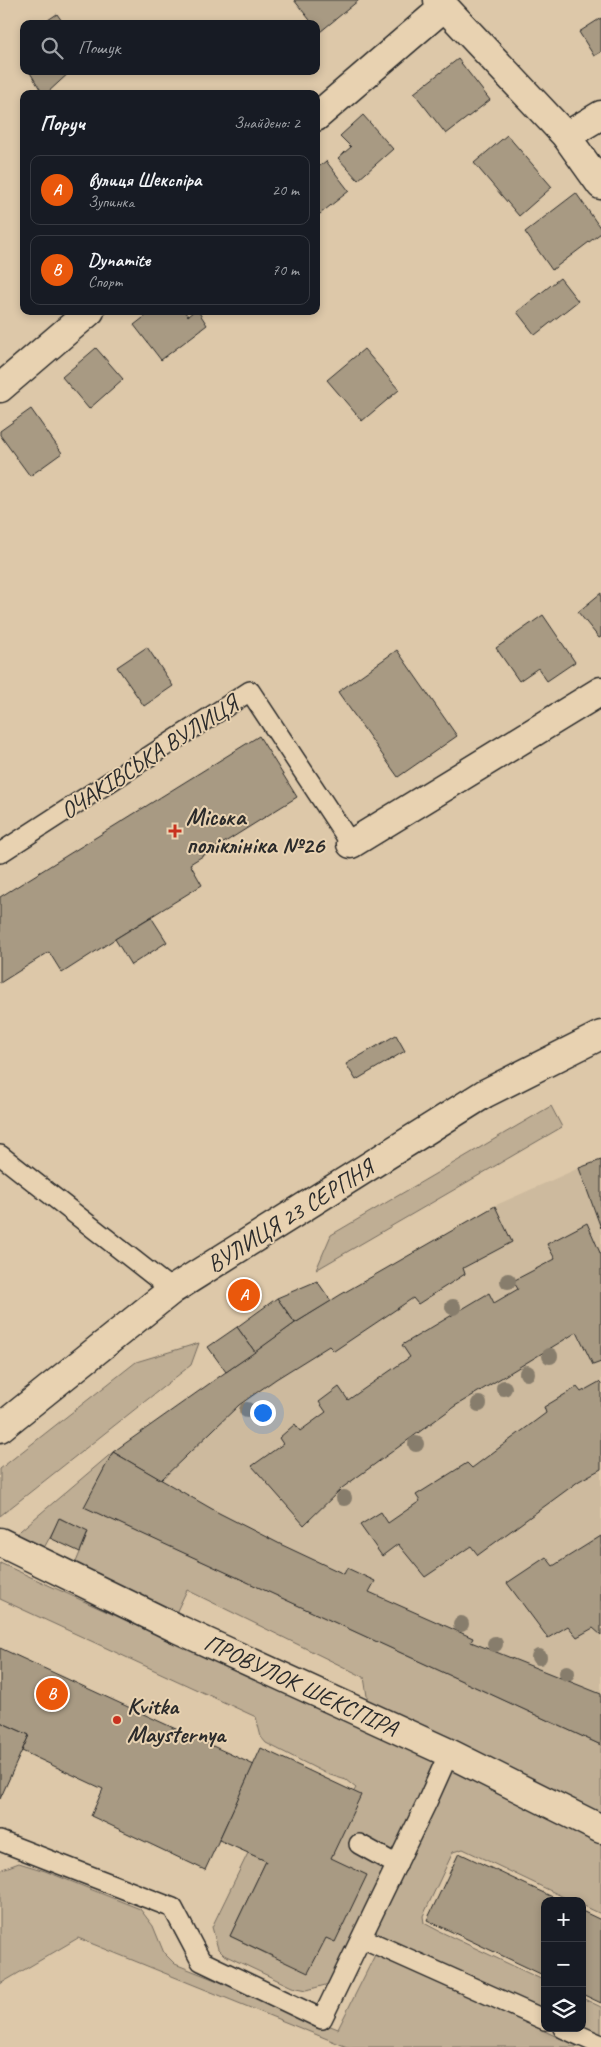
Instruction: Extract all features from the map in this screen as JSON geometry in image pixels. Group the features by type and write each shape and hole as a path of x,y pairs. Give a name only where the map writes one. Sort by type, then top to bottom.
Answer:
{"street":[{"path":"320,113 441,4 566,136 601,185"},
{"path":"566,136 601,115"},
{"path":"0,388 85,315"},
{"name":"ОЧАКІВСЬКА ВУЛИЦЯ","path":"351,844 601,691"},
{"name":"ВУЛИЦЯ 23 СЕРПНЯ","path":"0,1428 172,1290 484,1094 601,1035"},
{"name":"ПРОВУЛОК ШЕКСПІРА","path":"0,1542 178,1629 449,1753 601,1829"}],"lane":[{"name":"ОЧАКІВСЬКА ВУЛИЦЯ","path":"0,853 250,691 351,844"},
{"path":"0,1155 172,1290"},
{"path":"0,1841 174,1908 201,1961 322,2019 449,1753"},
{"path":"359,1844 397,1865"},
{"path":"362,1938 541,2018"},
{"path":"572,2032 601,2045"}],"shaded area":[{"path":"551,1106 562,1127 316,1270 331,1235"},
{"path":"579,1168 601,1227 601,1745 84,1507 113,1452 331,1301 494,1206"},
{"path":"199,1343 191,1365 0,1516 0,1469 136,1362"},
{"path":"113,1452 85,1507 601,1745 601,1813 416,1728 369,1709 364,1677 187,1590 175,1615 74,1567 88,1533 60,1518 44,1548 14,1536"},
{"path":"0,1563 434,1761 420,1793 415,1813 329,1984 307,1990 292,1987 224,1955 218,1949 212,1927 248,1853 266,1861 230,1936 273,1957 302,1957 327,1847 338,1815 356,1788 346,1780 327,1774 266,1743 261,1737 256,1717 0,1599"},
{"path":"448,1768 601,1842 601,1914 586,1907 586,1897 564,1897 463,1849 453,1852 423,1916 424,1923 541,1979 541,2012 377,1935 375,1928"},
{"path":"19,1863 45,1871 140,1909 153,1926 164,1953 175,1964 338,2029 376,1953 541,2029 541,2032 547,2032 579,2047 347,2047 78,1938 0,1984 0,1870"},
{"path":"586,2000 601,2007 601,2037 586,2030"}],"building":[{"path":"294,0 359,0 320,32 320,20 310,20"},
{"path":"57,14 61,20 48,20"},
{"path":"601,18 601,52 594,56 579,32"},
{"path":"458,59 490,100 446,134 414,93"},
{"path":"31,75 67,75 50,90 41,90"},
{"path":"363,115 393,149 358,180 338,158 351,147 340,136"},
{"path":"507,135 552,187 519,216 474,163"},
{"path":"326,161 349,191 320,214 320,166"},
{"path":"576,193 601,229 601,233 552,270 525,232"},
{"path":"560,278 578,301 535,335 517,312"},
{"path":"147,315 201,315 207,325 161,360 134,325"},
{"path":"96,348 123,379 89,409 62,377"},
{"path":"364,349 399,390 362,421 327,380"},
{"path":"31,409 62,453 30,476 0,435 0,431"},
{"path":"601,593 601,637 599,638 578,612"},
{"path":"543,615 575,662 547,681 538,668 519,681 496,648"},
{"path":"147,647 173,686 144,706 117,667"},
{"path":"397,650 457,736 398,777 338,692"},
{"name":"Міська поліклініка №26","path":"259,736 297,797 190,864 202,885 62,973 49,952 0,983 0,897"},
{"path":"151,917 167,942 131,965 115,939"},
{"path":"396,1035 405,1051 356,1080 346,1064"},
{"path":"601,1160 601,1228 579,1168"},
{"path":"495,1206 512,1242 463,1268 465,1274 418,1304 413,1298 334,1351 329,1346 276,1379 239,1405 161,1480 113,1452 295,1323"},
{"path":"587,1223 601,1255 601,1362 593,1365 577,1332 455,1406 342,1488 304,1525 252,1466 283,1444 279,1438 295,1424 300,1431 326,1412 319,1402 339,1387 348,1400 410,1357 402,1345 489,1293 494,1303 518,1289 513,1281 555,1259 547,1244"},
{"path":"317,1281 331,1301 295,1323 277,1298"},
{"path":"277,1298 295,1323 255,1352 237,1327"},
{"path":"237,1327 255,1352 226,1372 208,1347"},
{"path":"599,1382 601,1384 601,1469 579,1481 478,1555 471,1546 425,1577 398,1544 382,1556 360,1525 381,1512 388,1523 420,1501 416,1495 467,1463 472,1468 546,1413 544,1407 577,1387 581,1392"},
{"path":"113,1452 219,1513 280,1544 344,1574 347,1568 375,1581 369,1592 473,1638 471,1642 601,1694 601,1745 84,1507"},
{"path":"59,1518 88,1532 80,1552 50,1538"},
{"path":"601,1536 601,1635 593,1628 577,1637 568,1626 548,1638 507,1583 546,1557 553,1566"},
{"path":"0,1648 254,1765 205,1870 91,1816 103,1789 22,1751 29,1735 0,1722"},
{"path":"0,1722 29,1735 0,1799"},
{"path":"261,1748 361,1795 331,1858 367,1875 335,1942 326,1938 308,1973 230,1936 266,1861 219,1840"},
{"path":"459,1853 552,1897 541,1897 541,1974 427,1920"},
{"path":"586,1913 601,1920 601,2003 586,1996"}],"place":[{"name":"Міська поліклініка №26","path":"175,831"},
{"name":"вулиця Шекспіра","path":"244,1295"},
{"name":"Dynamite","path":"52,1694"},
{"name":"Kvitka Maysternya","path":"117,1720"}]}
